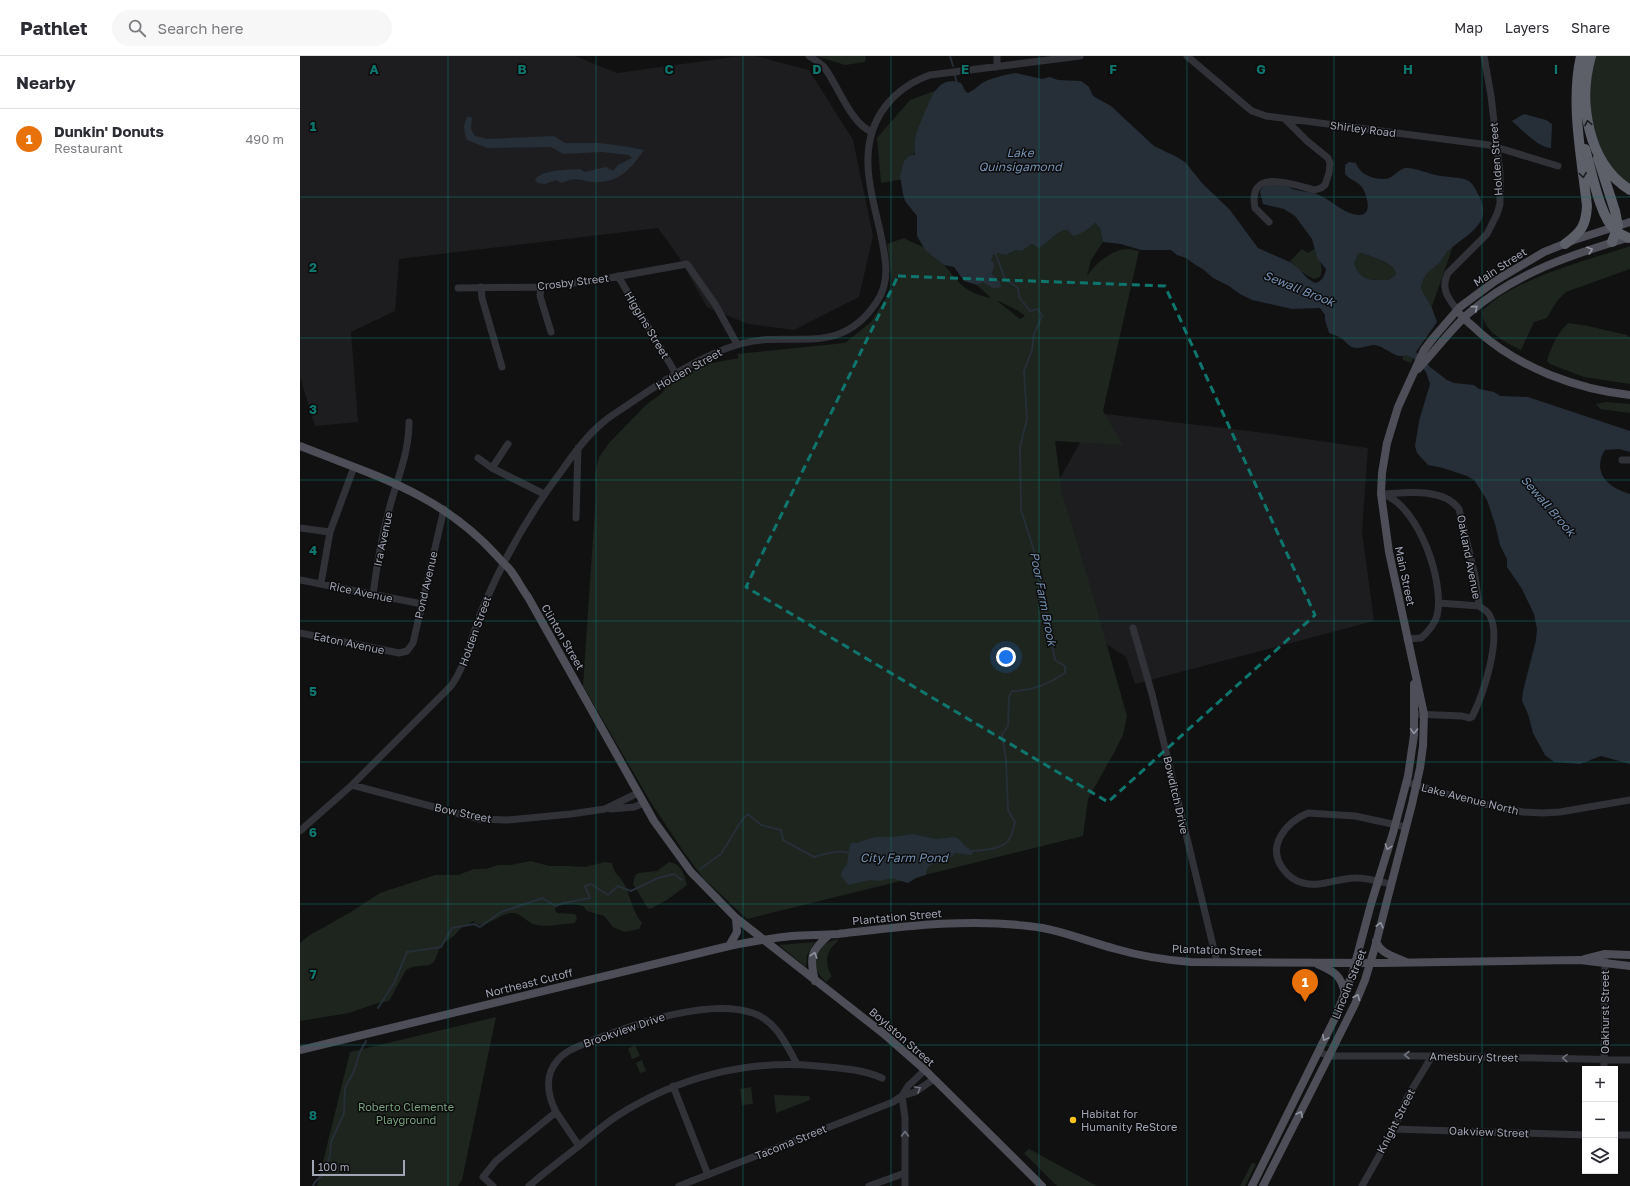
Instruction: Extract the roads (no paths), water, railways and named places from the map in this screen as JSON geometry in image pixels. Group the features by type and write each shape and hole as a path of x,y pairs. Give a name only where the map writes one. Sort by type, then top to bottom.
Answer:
{"highway":[{"path":"1565,244 1581,230 1587,206 1578,122 1577,81 1581,56"},
{"path":"1591,56 1586,91 1587,115 1601,170 1615,211 1616,228 1612,242"},
{"path":"1578,122 1599,199 1616,228 1629,237"},
{"path":"1592,138 1602,160 1610,172 1630,190"}],"main road":[{"name":"Main Street","path":"1422,752 1424,714 1389,552 1381,494 1382,473 1387,443 1398,407 1414,373 1427,354 1434,337 1458,310 1484,289 1518,266 1544,252 1630,222"},
{"name":"Main Street","path":"1427,354 1464,318 1500,289 1531,272 1629,237"},
{"path":"1458,310 1464,318 1497,346 1532,367 1560,379 1585,387 1630,395"},
{"name":"Clinton Street","path":"300,446 396,484 444,509 483,541 511,571 544,624 654,821 691,872 736,918"},
{"name":"Main Street","path":"1411,755 1414,714 1412,664"},
{"name":"Lincoln Street","path":"1263,1186 1354,1004 1370,963 1406,827 1416,786 1422,752"},
{"name":"Lincoln Street","path":"1252,1186 1280,1132 1345,994 1377,881 1395,825 1411,755"},
{"path":"729,946 737,932 736,918"},
{"name":"Boylston Street","path":"736,918 884,1034 934,1079 1042,1186"},
{"name":"Plantation Street","path":"763,940 792,936 829,935 944,924 1014,924 1060,932 1116,949 1158,958 1183,961 1409,963 1580,960 1630,966"},
{"path":"815,981 812,968 812,956 816,947 829,935"},
{"name":"Northeast Cutoff","path":"300,1050 729,946 763,940"},
{"path":"1376,941 1380,949 1409,963"},
{"name":"Plantation Street","path":"1580,960 1606,954 1630,955"},
{"path":"1314,963 1336,973 1343,983 1345,994"},
{"path":"1280,1132 1289,1136"},
{"path":"1266,1159 1275,1164"}],"street":[{"path":"809,56 824,68 857,121 864,129 872,132"},
{"path":"997,56 997,66"},
{"name":"Holden Street","path":"300,832 352,785 451,686 460,673 482,608 503,563 523,527 544,494 578,448 600,424 676,374 708,356 737,344 776,339 813,339 841,334 863,320 878,301 884,290 886,271 868,159 872,132 879,115 898,92 930,75 1080,56"},
{"name":"Shirley Road","path":"1187,56 1252,110 1266,116 1489,145 1558,166"},
{"name":"Holden Street","path":"1458,310 1445,291 1445,279 1448,273 1487,234 1497,214 1500,204 1500,180 1491,96 1484,56"},
{"path":"1269,222 1255,208 1254,196 1260,185 1277,181 1315,190 1325,185 1330,169 1328,158 1307,141 1285,119"},
{"name":"Crosby Street","path":"458,288 541,287 598,280 687,264 715,304 737,344"},
{"name":"Higgins Street","path":"618,276 676,374"},
{"path":"481,287 482,298 502,367"},
{"path":"541,287 540,296 551,332"},
{"name":"Ira Avenue","path":"373,595 380,549 396,484 407,452 409,422"},
{"path":"492,468 508,444"},
{"path":"576,518 578,448"},
{"path":"478,458 492,468 544,494"},
{"path":"1622,460 1630,460"},
{"path":"321,583 330,532 354,467"},
{"path":"1381,494 1393,498 1398,502 1413,522 1423,539 1437,579 1439,603 1436,617 1429,630 1421,638 1407,639"},
{"name":"Oakland Avenue","path":"1381,494 1438,495 1455,503 1459,509 1472,560 1478,606 1486,611 1490,616 1494,634 1488,672 1477,707 1472,717 1414,714"},
{"name":"Pond Avenue","path":"399,653 407,651 411,647 444,509"},
{"path":"300,528 330,532"},
{"name":"Rice Avenue","path":"300,580 422,604"},
{"path":"1439,603 1478,606"},
{"name":"Bowditch Drive","path":"1133,628 1152,694 1217,962"},
{"name":"Eaton Avenue","path":"300,633 399,653"},
{"name":"Lake Avenue North","path":"1406,782 1474,802 1523,812 1560,812 1630,800"},
{"name":"Bow Street","path":"352,785 479,819 493,820 634,807 644,803"},
{"name":"Bow Street","path":"599,810 638,793"},
{"path":"1391,884 1358,878 1313,885 1298,882 1286,874 1278,862 1276,854 1278,842 1283,831 1288,825 1308,813 1355,816 1406,827"},
{"name":"Oakhurst Street","path":"1604,1066 1606,954"},
{"name":"Brookview Drive","path":"579,1146 556,1112 549,1097 548,1084 554,1065 560,1057 573,1048 619,1030 666,1016 721,1008 753,1013 769,1022 776,1029 797,1064"},
{"name":"Amesbury Street","path":"1318,1052 1329,1056 1432,1056 1630,1060"},
{"name":"Knight Street","path":"1362,1186 1393,1129 1408,1096 1432,1056"},
{"path":"529,1186 617,1116 673,1086 704,1077 749,1067 776,1064 797,1064 854,1070 882,1078"},
{"name":"Tacoma Street","path":"902,1096 908,1086 924,1070"},
{"name":"Tacoma Street","path":"679,1186 893,1102 902,1096 915,1092 934,1079"},
{"path":"673,1086 708,1175"},
{"path":"902,1096 905,1118 905,1186"},
{"path":"493,1186 483,1177 496,1161 556,1112"},
{"name":"Oakview Street","path":"1393,1129 1582,1135"},
{"path":"1618,1135 1630,1135"},
{"path":"869,1186 905,1173"}],"water":[{"name":"Lake Quinsigamond","path":"1016,73 1042,79 1050,77 1058,80 1081,81 1089,87 1093,96 1111,106 1154,146 1185,162 1202,183 1230,210 1258,248 1292,263 1307,278 1315,283 1323,278 1326,269 1317,258 1312,239 1295,216 1284,209 1263,204 1260,192 1264,186 1279,184 1296,190 1315,194 1326,198 1344,210 1359,215 1364,214 1368,208 1368,203 1362,187 1345,174 1345,165 1349,162 1356,163 1363,173 1378,179 1389,178 1400,170 1408,168 1440,176 1464,179 1471,183 1476,189 1482,204 1483,213 1481,221 1470,233 1447,252 1423,280 1421,289 1432,308 1437,322 1416,352 1430,367 1447,380 1454,383 1474,385 1479,389 1494,392 1500,396 1528,397 1630,431 1630,452 1619,449 1605,450 1600,466 1603,477 1607,482 1612,486 1630,494 1630,764 1601,756 1580,764 1554,762 1545,755 1533,733 1528,714 1522,701 1523,691 1536,640 1537,629 1534,614 1522,589 1507,567 1507,559 1500,545 1487,500 1474,480 1467,476 1443,468 1428,465 1417,453 1415,446 1419,421 1430,384 1426,372 1413,358 1406,355 1398,356 1374,345 1360,348 1350,346 1341,338 1329,333 1325,315 1320,308 1292,309 1252,300 1213,278 1186,258 1177,255 1171,250 1141,250 1121,244 1103,242 1100,228 1095,223 1085,231 1073,236 1067,230 1062,231 1039,248 1032,244 1022,251 1016,250 1006,255 996,253 993,255 991,260 995,264 992,274 1000,282 1001,287 994,289 983,282 977,285 964,281 954,267 944,265 925,250 917,236 917,216 905,201 900,176 904,161 909,156 915,155 915,141 917,132 930,99 937,88 947,82 953,81 961,83 968,93 988,80","holes":["1362,253 1388,264 1395,270 1396,274 1389,280 1372,280 1364,277 1360,274 1354,264 1358,254"]},
{"path":"1524,114 1546,120 1552,124 1551,148 1536,142 1512,121"},
{"path":"468,116 472,118 471,129 475,136 488,139 554,136 565,143 600,143 644,150 634,164 617,178 602,182 575,179 562,183 556,180 545,184 537,183 535,179 545,173 550,172 580,169 585,172 606,167 613,171 618,165 632,158 629,155 602,152 563,154 551,147 487,148 467,140 464,128"},
{"name":"City Farm Pond","path":"913,834 936,839 953,837 958,838 966,847 973,851 972,855 955,853 945,862 931,865 927,870 926,875 916,878 908,883 891,878 880,881 871,880 848,885 841,876 842,871 847,864 850,844 875,837 893,837"}],"waterway":[{"name":"Sewall Brook","path":"950,56 953,66"},
{"name":"Sewall Brook","path":"955,76 957,83"},
{"name":"Poor Farm Brook","path":"971,851 979,851 1003,845 1010,839 1014,828 1015,822 1008,810 1006,760 1002,734 1008,726 1009,697 1012,691 1026,690 1040,686 1065,673 1065,666 1055,660 1036,557 1021,510 1020,447 1027,419 1024,371 1032,350 1034,334 1042,316 1038,309 1030,311 1019,297 1018,288 1005,279 996,255 996,251"},
{"name":"Poor Farm Brook","path":"700,869 721,854 742,820 748,814 761,825 781,830 783,840 814,857 827,853 849,853"},
{"name":"Poor Farm Brook","path":"378,1008 394,983 407,952 441,947 452,928 474,924 480,927 501,912 543,898 555,906 590,898 585,886 591,884 608,895 618,886 631,891 658,878 674,874 682,880"},
{"name":"Poor Farm Brook","path":"313,1186 322,1175 330,1156 331,1142 344,1113 345,1088 354,1071 360,1052 366,1041"}],"place":[{"name":"Dunkin' Donuts","path":"1305,1002"},
{"name":"Habitat for Humanity ReStore","path":"1073,1120"}],"park label":[{"name":"Roberto Clemente Playground","path":"406,1113"}]}
